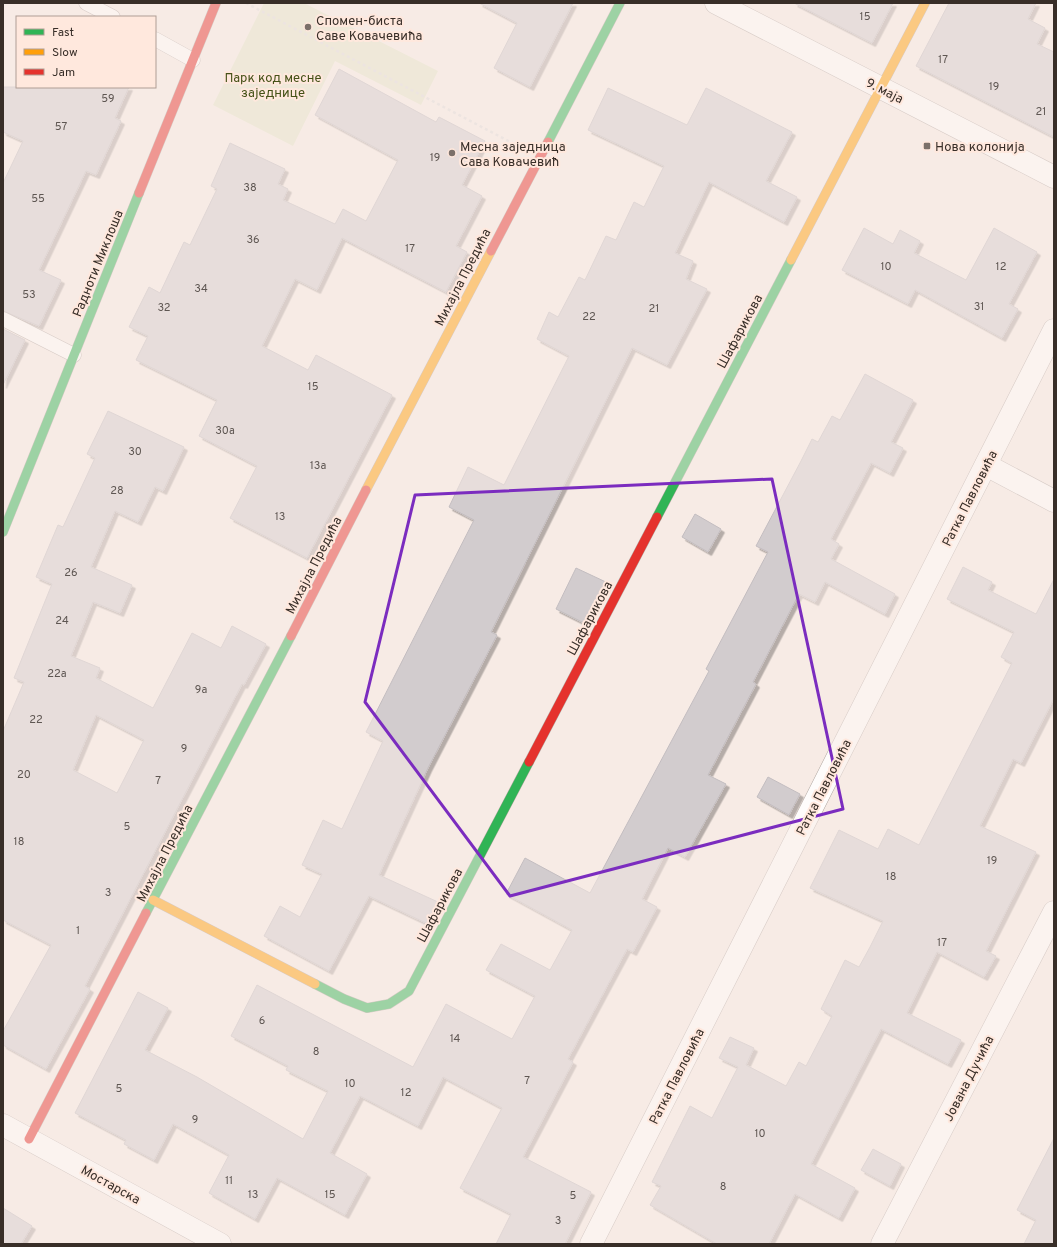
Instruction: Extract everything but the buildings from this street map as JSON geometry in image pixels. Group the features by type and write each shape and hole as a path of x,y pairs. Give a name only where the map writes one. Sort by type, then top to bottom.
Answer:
{"street":[{"name":"Радноти Миклоша","path":"3,532 216,3"},
{"name":"Михајла Предића","path":"29,1139 620,3"},
{"name":"9. маја","path":"716,3 1054,177"},
{"name":"Шафарикова","path":"153,900 344,999 368,1008 389,1004 409,991 925,3"},
{"name":"Ратка Павловића","path":"591,1244 1054,330"},
{"path":"986,465 1054,500"},
{"name":"Јована Дучића","path":"882,1244 1054,912"},
{"name":"Мостарска","path":"3,1125 220,1244"}],"lane":[{"path":"86,3 111,16"},
{"path":"156,40 193,60"},
{"path":"3,318 74,355"}],"path":[{"path":"246,3 539,158"}],"highlighted area":[{"path":"772,479 843,809 510,896 365,702 415,495"}],"green space":[{"name":"Парк код месне заједнице","path":"264,3 304,3 438,71 421,105 335,61 293,146 213,105"}],"traffic: fast":[{"path":"548,142 620,3"},
{"path":"3,532 139,193"},
{"path":"657,517 791,260"},
{"path":"146,913 291,636"},
{"path":"315,984 344,999 367,1008 389,1004 409,991 529,762"}],"traffic: slow":[{"path":"791,260 925,3"},
{"path":"366,490 491,251"},
{"path":"153,900 315,984"}],"traffic: jam":[{"path":"139,193 216,3"},
{"path":"491,251 548,142"},
{"path":"291,636 366,490"},
{"path":"529,762 657,517"},
{"path":"29,1139 146,913"}],"place":[{"name":"Спомен-биста Саве Ковачевића","path":"308,27"},
{"name":"Нова колонија","path":"927,146"},
{"name":"Месна заједница Сава Ковачевић","path":"452,153"}]}
